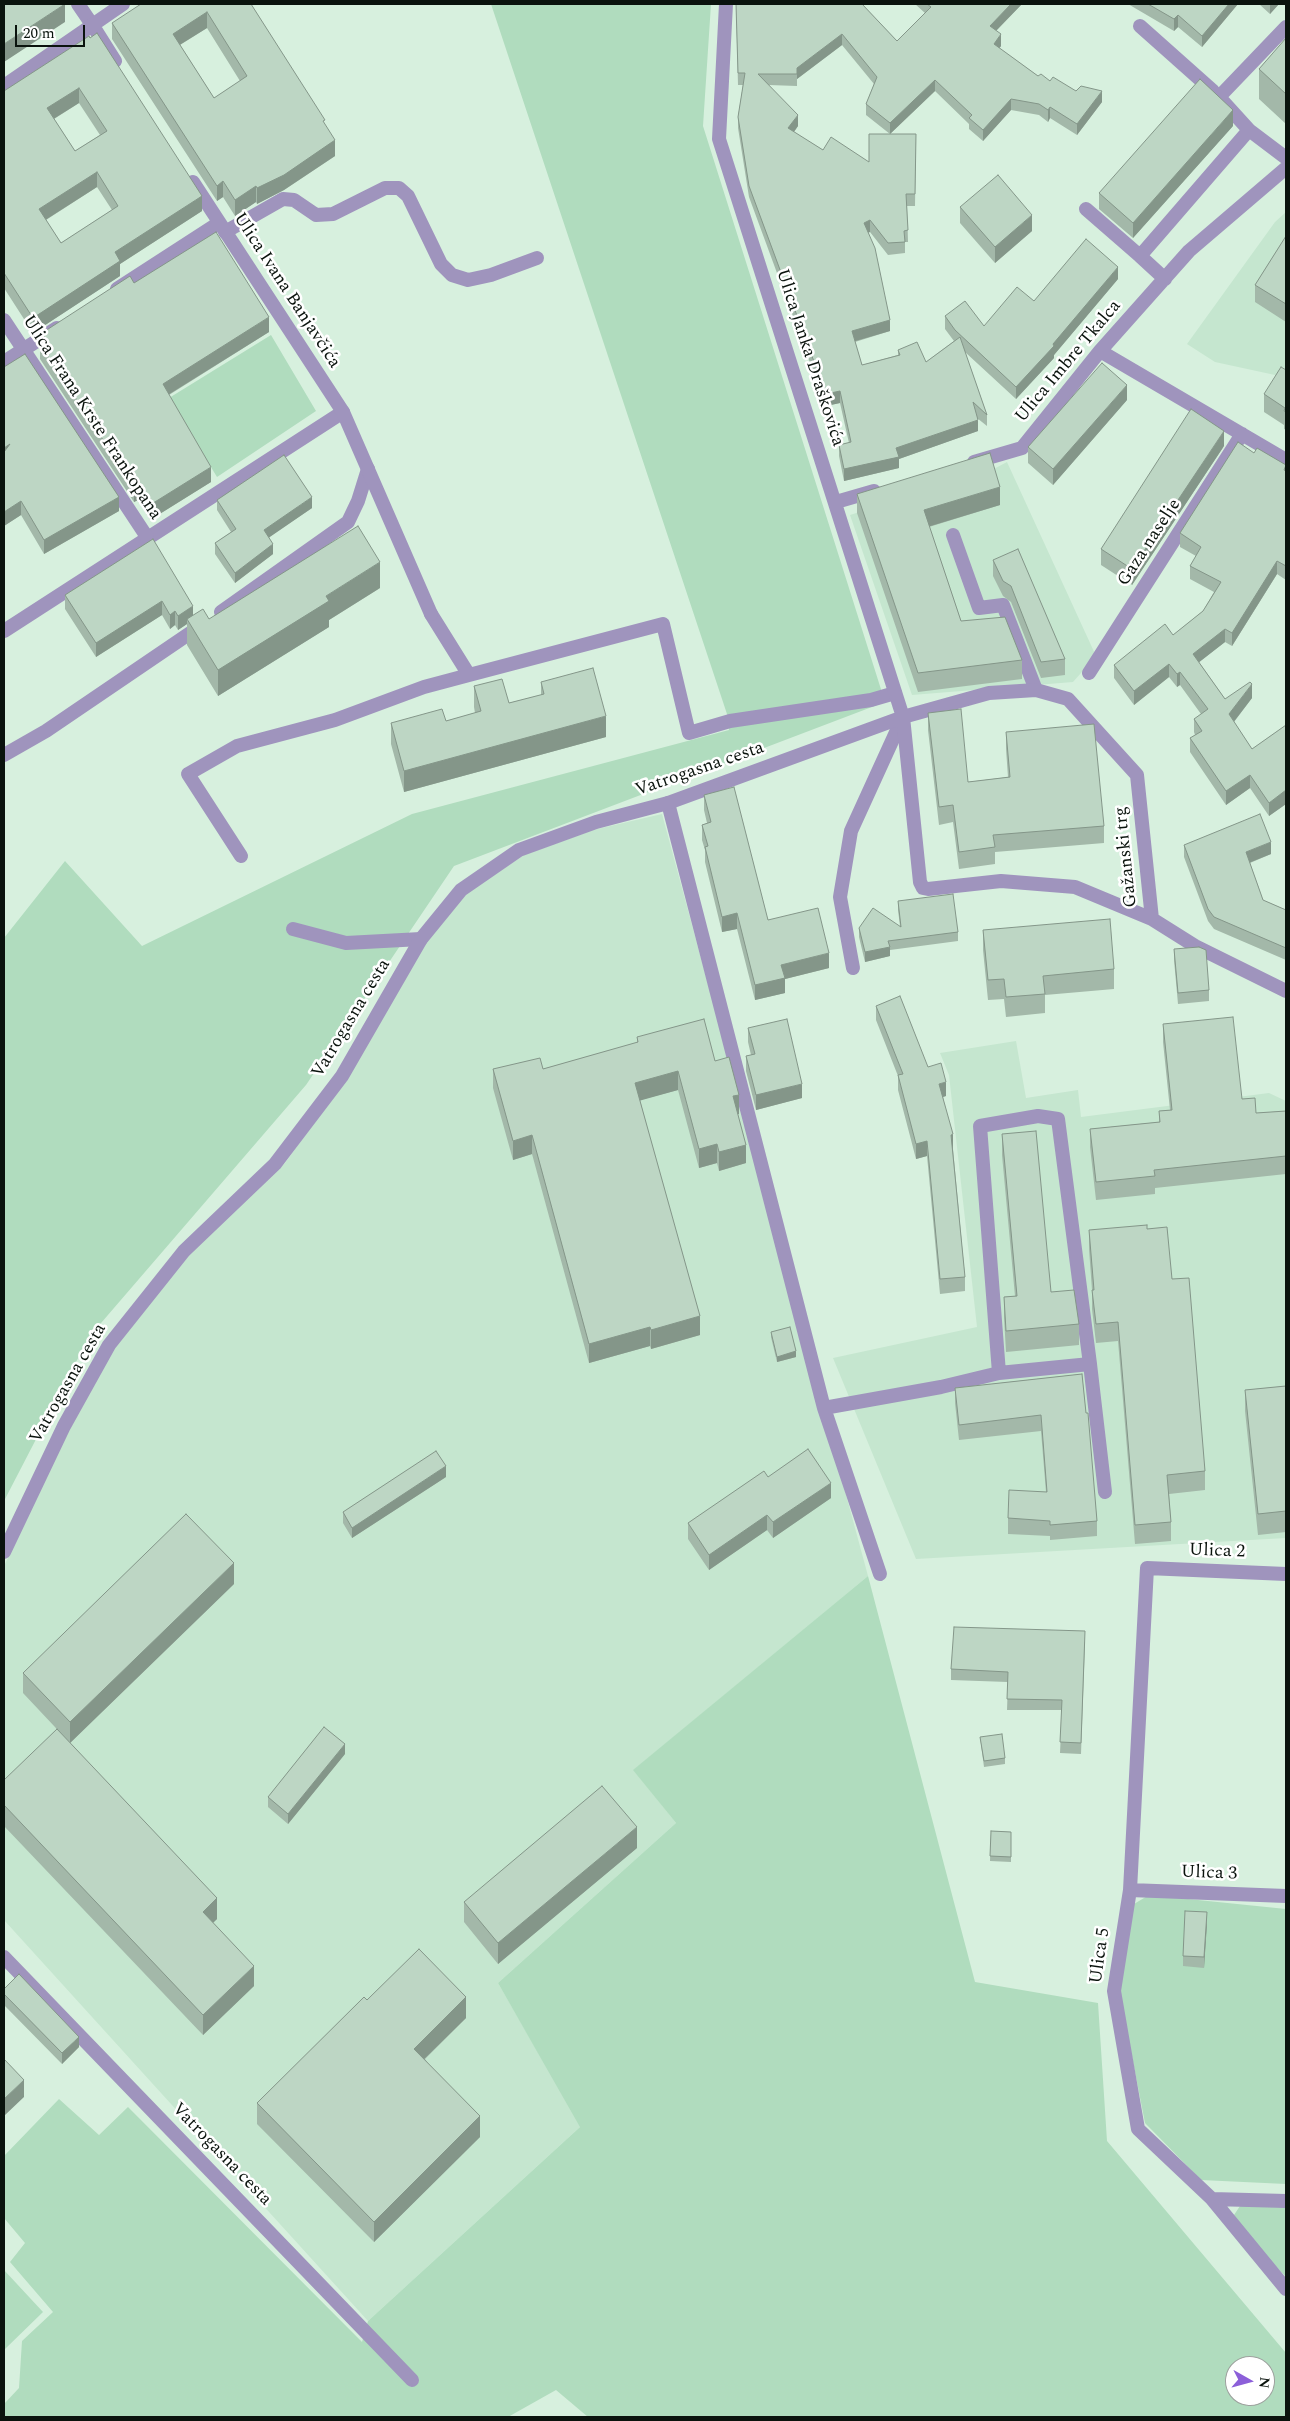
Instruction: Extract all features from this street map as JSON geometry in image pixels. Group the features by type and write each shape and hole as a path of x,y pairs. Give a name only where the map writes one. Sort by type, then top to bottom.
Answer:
{"street":[{"path":"78,4 123,74"},
{"path":"4,86 123,4"},
{"name":"Ulica Janka Draškovića","path":"726,4 719,139 836,502 903,718"},
{"path":"1140,26 1219,97 1249,130 1286,158"},
{"path":"1219,97 1286,26"},
{"path":"1140,256 1249,130"},
{"name":"Ulica Imbre Tkalca","path":"958,467 1022,448 1100,351 1189,251 1286,168"},
{"name":"Ulica Ivana Banjavčića","path":"187,173 343,412 430,614 469,675"},
{"path":"105,297 222,228 283,199 294,200 316,215 333,214 385,188 399,188 408,196 441,264 452,275 468,280 491,276 537,258"},
{"path":"1086,209 1165,279"},
{"path":"4,362 72,318"},
{"name":"Ulica Frana Krste Frankopana","path":"4,320 147,537"},
{"path":"1100,351 1286,460"},
{"path":"4,631 343,412"},
{"name":"Gaza naselje","path":"1089,673 1242,434"},
{"path":"4,755 46,731 131,674 348,522 358,501 368,469"},
{"path":"836,502 885,488"},
{"path":"953,535 979,608 1003,605 1036,690"},
{"path":"240,856 188,774 238,746 335,720 424,687 662,624 689,733 730,721 871,700 895,693"},
{"name":"Gažanski trg","path":"1036,690 1068,699 1137,776 1152,919 1075,887 1001,881 923,888 920,882 903,718 989,693 1036,690"},
{"path":"853,968 840,897 850,831 903,718"},
{"name":"Vatrogasna cesta","path":"4,1552 64,1426 108,1345 184,1251 275,1164 342,1076 421,939 461,890 519,850 596,822 668,803 903,718"},
{"path":"668,803 824,1408 880,1574"},
{"path":"1152,919 1195,946 1286,990"},
{"path":"293,929 346,943 421,939"},
{"path":"999,1372 980,1126 1038,1116 1058,1119 1105,1492"},
{"path":"824,1408 941,1387 999,1372 1090,1364"},
{"name":"Ulica 2","path":"1147,1568 1286,1574"},
{"name":"Ulica 5","path":"1147,1568 1130,1890 1114,1991 1138,2129 1212,2199 1286,2289"},
{"name":"Ulica 3","path":"1130,1890 1286,1896"},
{"name":"Vatrogasna cesta","path":"4,1957 412,2380"},
{"path":"1212,2199 1286,2201"}],"shaded area":[{"path":"491,4 711,4 703,126 885,702 454,866 306,1085 89,1337 4,1501 4,938 65,861 142,946 412,814 729,730 727,714"},
{"path":"1286,212 1286,381 1275,375 1215,362 1187,344 1275,222"},
{"path":"271,335 316,411 217,477 169,398"},
{"path":"1007,462 1096,656 1073,682 912,695 850,515 990,471"},
{"path":"662,814 868,1576 634,1770 676,1823 498,1983 581,2126 368,2321 4,1920 4,1566 68,1432 116,1345 189,1255 285,1163 351,1072 426,942 464,895 524,855 593,830"},
{"path":"1016,1041 1026,1098 1078,1090 1081,1117 1269,1093 1286,1101 1286,1538 916,1559 833,1358 977,1327 949,1075 940,1053"},
{"path":"868,1576 975,1982 1098,2003 1107,2141 1286,2353 1286,2417 588,2417 556,2390 508,2417 4,2417 4,2404 19,2388 22,2341 53,2312 10,2262 25,2243 4,2218 4,2156 59,2099 99,2135 128,2107 362,2342 368,2321 580,2127 498,1983 676,1823 633,1770"},
{"path":"1149,1895 1286,1909 1286,2184 1201,2180 1145,2123 1119,1990 1134,1904"},
{"path":"1286,2205 1286,2277 1239,2227 1234,2215 1240,2206"},
{"path":"4,2270 43,2312 4,2350"}],"building":[{"path":"4,4 65,4 4,44"},
{"path":"141,4 251,4 325,120 323,121 335,140 284,175 257,188 256,186 235,200 223,181 217,186 112,23","holes":["207,12 247,76 214,98 173,34"]},
{"path":"736,4 862,4 897,41 931,7 927,4 1011,4 990,26 1001,34 994,44 1038,76 1041,74 1050,81 1053,77 1076,91 1081,86 1102,91 1077,124 1050,107 1048,110 1039,104 1011,99 983,130 969,118 972,115 935,80 890,123 866,104 877,77 842,34 797,68 797,74 758,74 798,115 788,128 823,150 831,137 869,162 869,134 916,134 915,194 906,194 908,230 904,231 905,242 888,243 870,220 864,223 875,248 890,320 852,331 862,365 900,355 898,350 917,342 926,362 960,337 987,415 973,402 978,420 896,448 899,457 844,469 839,445 851,442 840,391 826,394 749,186 738,117 745,73 738,73"},
{"path":"1148,4 1229,4 1202,36 1178,15 1174,19"},
{"path":"97,33 202,196 115,252 120,261 33,318 4,273 4,91 89,36 90,38","holes":["79,88 107,131 75,151 47,108","97,172 118,206 61,243 39,209"]},
{"path":"1286,38 1286,94 1259,69"},
{"path":"1200,79 1233,110 1133,223 1099,193"},
{"path":"998,175 1032,215 995,247 960,207"},
{"path":"216,232 269,317 163,384 211,467 150,505 138,485 134,487 40,344 47,340 42,333 130,276 134,283"},
{"path":"1286,236 1286,304 1255,285"},
{"path":"1086,239 1118,267 1053,344 1054,346 1016,387 955,330 945,316 965,301 984,326 1017,287 1034,301"},
{"path":"25,354 119,497 44,540 21,501 4,512 4,452 10,444 4,448 4,367"},
{"path":"1102,363 1127,385 1053,469 1028,447"},
{"path":"1281,367 1286,370 1286,412 1284,411 1285,408 1264,394"},
{"path":"1191,409 1224,431 1132,569 1101,549"},
{"path":"1238,442 1254,453 1257,448 1286,465 1284,470 1286,471 1286,566 1277,561 1232,633 1225,629 1193,654 1225,699 1250,682 1252,684 1229,714 1252,749 1286,725 1286,790 1269,803 1250,775 1226,791 1190,738 1202,731 1194,719 1208,709 1180,672 1177,674 1169,664 1134,691 1114,665 1165,624 1173,635 1203,611 1221,582 1190,566 1201,547 1180,533"},
{"path":"990,453 1000,487 924,510 961,621 1005,617 1022,660 918,673 857,494"},
{"path":"284,455 312,497 264,530 273,544 235,573 215,543 236,529 217,500"},
{"path":"358,526 380,562 326,596 329,601 218,670 187,619 203,609 209,619"},
{"path":"153,539 193,606 178,616 175,611 170,615 162,601 96,643 65,595"},
{"path":"1018,549 1065,659 1041,662 1011,586 1003,581 993,560"},
{"path":"593,668 606,716 404,771 391,723 442,709 446,721 481,711 474,686 502,679 509,703 544,694 541,682"},
{"path":"961,709 968,782 1010,777 1006,732 1094,724 1104,826 993,835 995,847 959,852 953,805 939,807 928,713"},
{"path":"734,787 768,920 818,908 829,953 781,965 785,978 755,985 737,913 722,917 705,847 708,846 702,825 711,822 704,795"},
{"path":"1260,814 1271,842 1246,852 1263,900 1286,910 1286,948 1214,917 1208,909 1184,845"},
{"path":"953,894 958,932 888,941 890,947 865,952 859,928 873,908 901,927 898,901"},
{"path":"1110,919 1114,969 1043,976 1045,994 1006,997 1004,979 988,980 983,930"},
{"path":"1199,947 1206,950 1209,990 1178,993 1174,949"},
{"path":"900,996 928,1067 941,1063 946,1082 939,1084 953,1134 951,1135 965,1277 940,1279 927,1141 916,1144 898,1075 903,1074 876,1006"},
{"path":"1233,1017 1242,1099 1255,1098 1256,1113 1286,1111 1286,1156 1154,1170 1155,1176 1096,1182 1090,1129 1160,1122 1159,1111 1172,1110 1163,1024"},
{"path":"704,1019 715,1061 729,1057 739,1095 733,1096 746,1145 719,1152 717,1144 699,1149 678,1071 635,1083 700,1316 651,1330 650,1327 589,1344 532,1135 513,1141 493,1069 540,1058 543,1069 638,1042 637,1037"},
{"path":"787,1019 802,1084 756,1095 746,1056 755,1054 748,1028"},
{"path":"1036,1131 1051,1292 1074,1290 1079,1324 1006,1331 1004,1297 1017,1296 1002,1134"},
{"path":"1147,1225 1147,1229 1167,1227 1172,1279 1189,1278 1205,1471 1167,1475 1171,1522 1135,1525 1118,1322 1096,1324 1089,1230"},
{"path":"790,1327 796,1351 777,1357 771,1332"},
{"path":"1082,1374 1086,1413 1088,1413 1097,1521 1050,1525 1050,1521 1008,1518 1009,1490 1047,1492 1041,1415 959,1425 955,1388"},
{"path":"1286,1386 1286,1511 1258,1514 1245,1390"},
{"path":"808,1449 831,1483 773,1522 767,1515 709,1555 688,1523 764,1471 768,1477"},
{"path":"436,1451 446,1466 352,1528 343,1512"},
{"path":"186,1514 234,1563 70,1722 23,1673"},
{"path":"954,1627 1085,1631 1081,1743 1060,1742 1062,1700 1007,1699 1008,1672 951,1669"},
{"path":"324,1727 345,1744 288,1814 268,1797"},
{"path":"57,1729 217,1898 203,1912 254,1966 203,2015 4,1805 4,1780"},
{"path":"1002,1734 1005,1758 984,1761 980,1737"},
{"path":"602,1786 637,1827 498,1943 464,1902"},
{"path":"991,1831 1011,1832 1011,1857 990,1856"},
{"path":"1185,1911 1207,1912 1204,1957 1183,1956"},
{"path":"419,1949 466,1997 414,2049 480,2116 374,2222 257,2103 364,1997 367,2000"},
{"path":"19,1974 79,2037 62,2053 4,1994 4,1989"},
{"path":"4,2059 24,2080 4,2099"}]}
